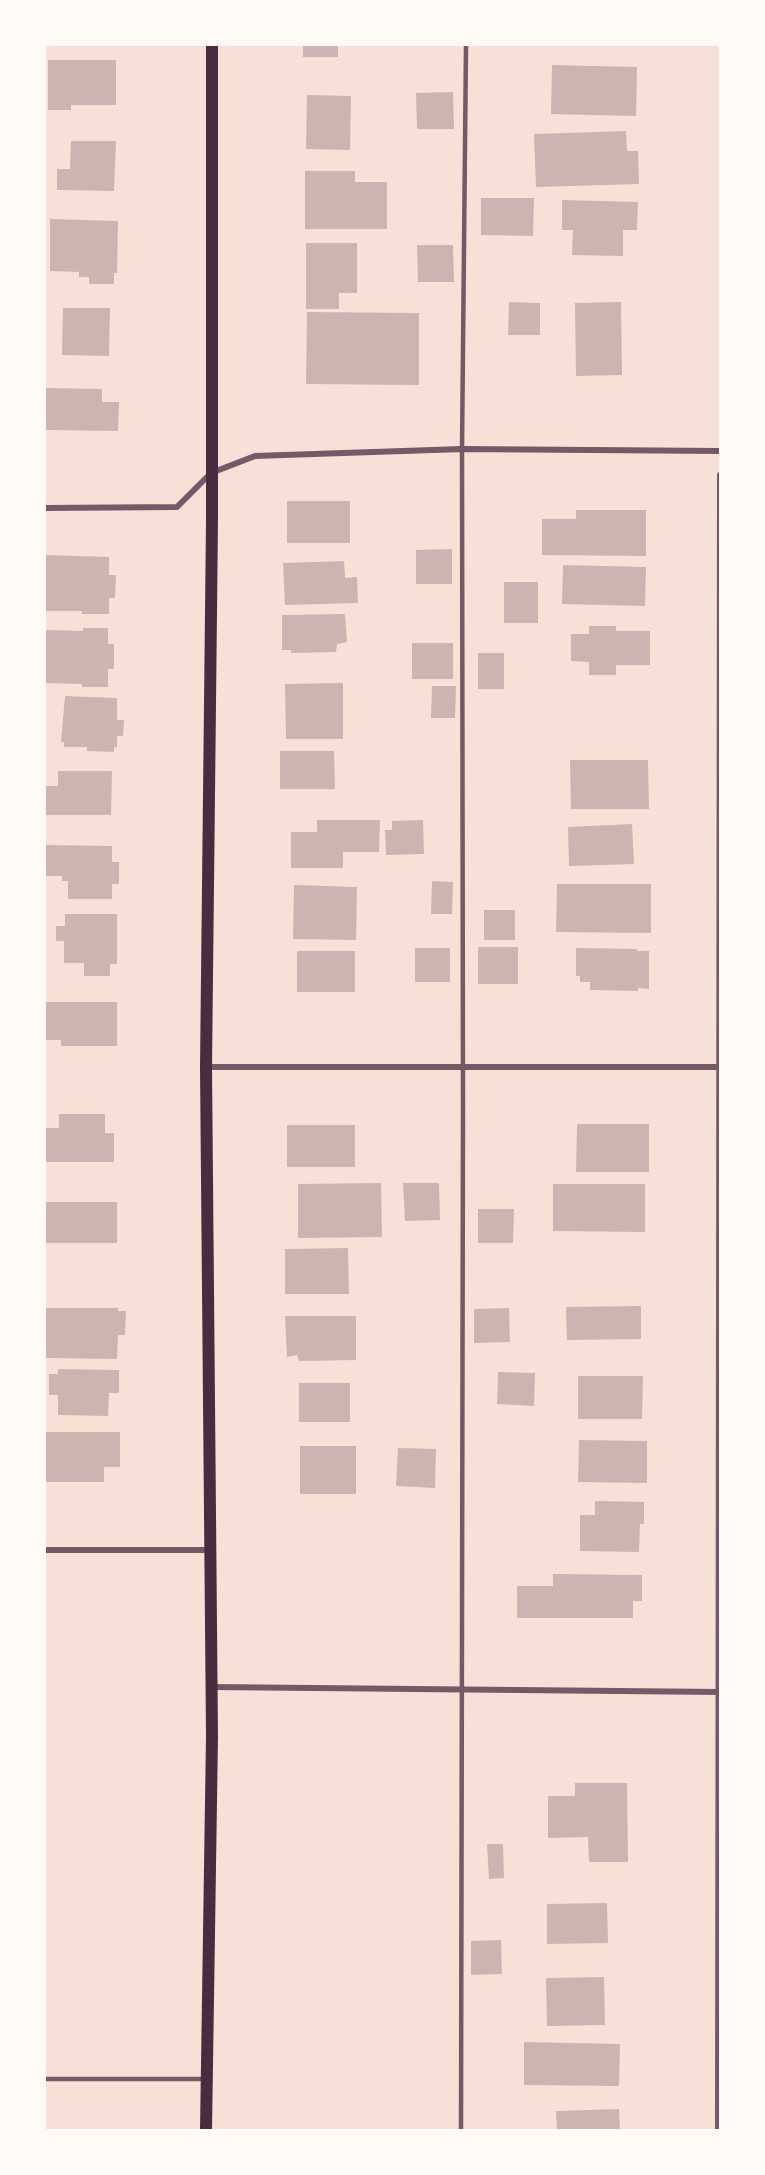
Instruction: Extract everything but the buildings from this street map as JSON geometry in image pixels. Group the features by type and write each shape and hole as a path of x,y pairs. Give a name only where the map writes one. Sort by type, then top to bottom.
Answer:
{"main road":[{"path":"206,2130 212,1736 206,1067 212,521 212,45"}],"street":[{"path":"45,508 177,507 211,473 255,456 462,449 720,451"},
{"path":"718,2130 720,475"},
{"path":"206,1067 719,1067"},
{"path":"45,1550 210,1550"},
{"path":"210,1687 719,1692"}],"lane":[{"path":"461,2130 462,449 466,45"},
{"path":"45,2079 206,2079"}]}
